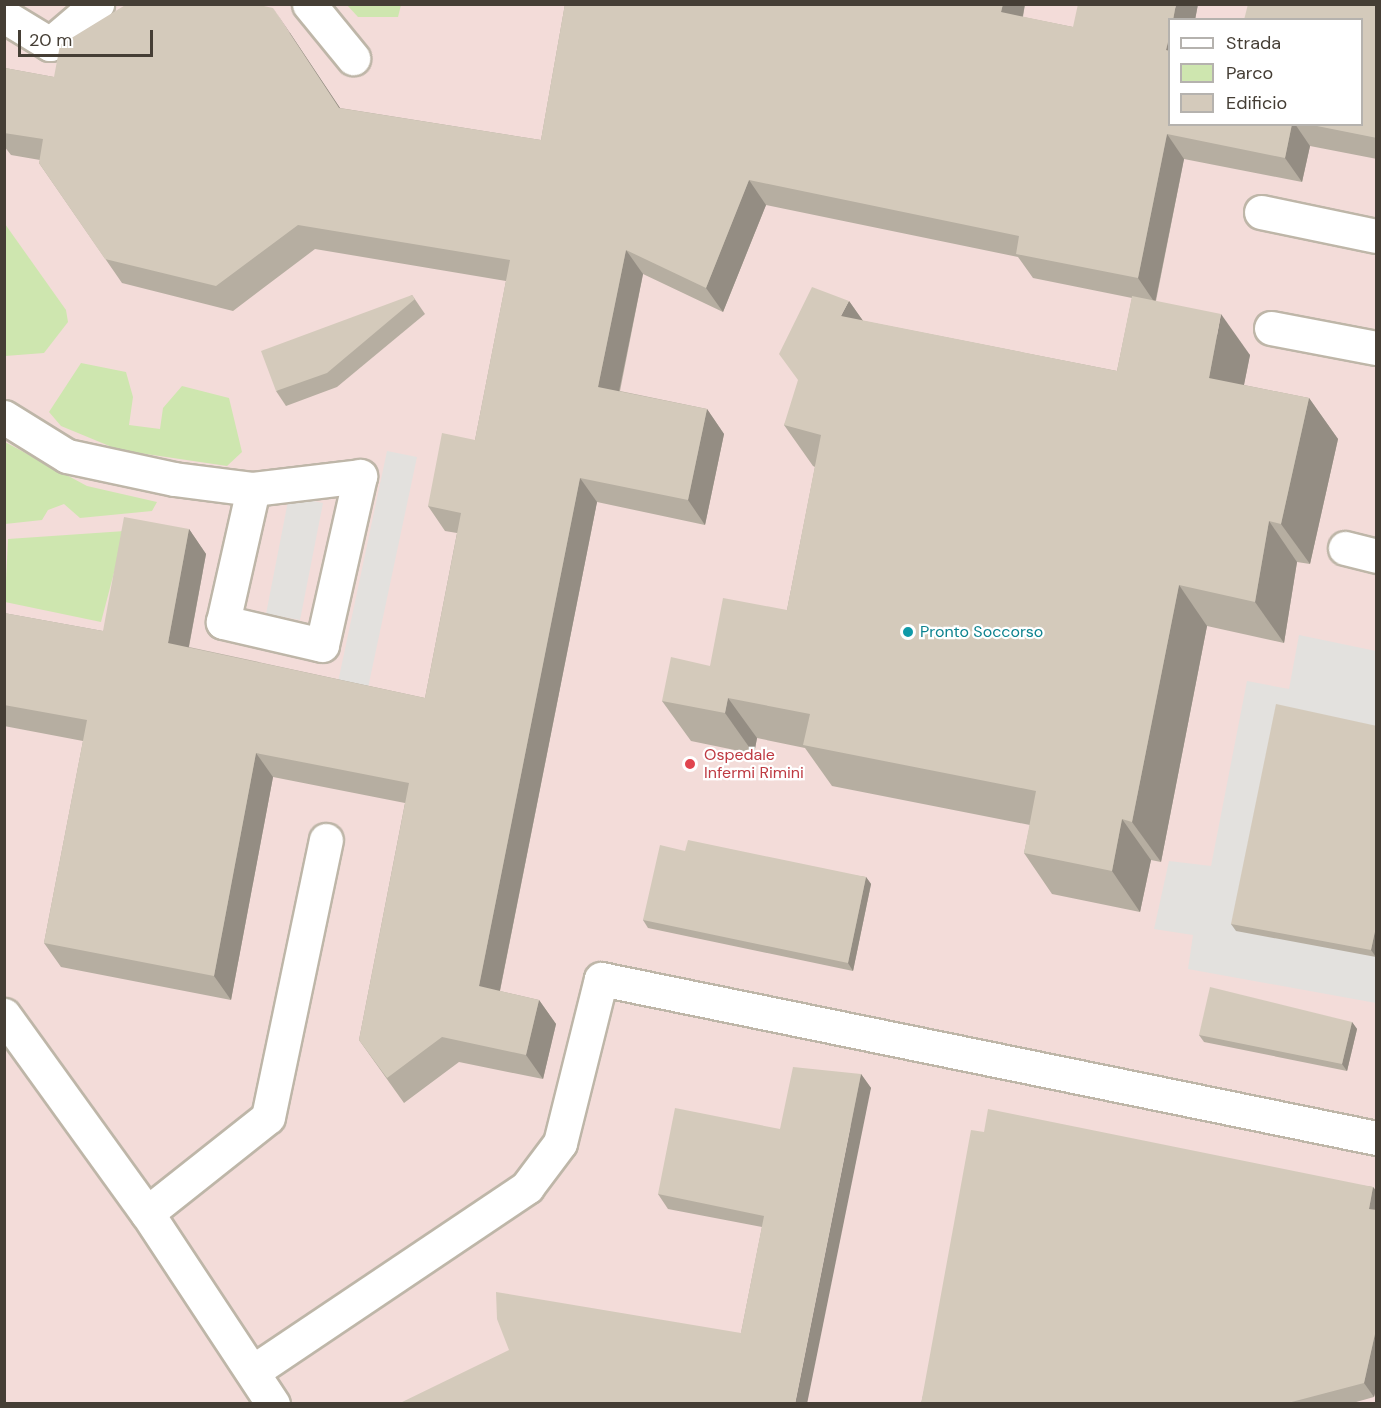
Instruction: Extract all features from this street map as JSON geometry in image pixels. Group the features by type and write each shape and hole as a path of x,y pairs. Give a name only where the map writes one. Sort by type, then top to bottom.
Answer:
{"lane":[{"path":"4,16 50,44 97,4"},
{"path":"309,4 353,58"},
{"path":"1260,212 1377,236"},
{"path":"1271,328 1377,348"},
{"path":"4,417 67,456 253,489 360,476 322,645 223,622 253,489"},
{"path":"1345,548 1377,556"},
{"path":"147,1213 268,1116 326,840"},
{"path":"255,1370 527,1187 560,1143 601,979 1377,1138"},
{"path":"4,1015 147,1213 255,1370 273,1404"}],"shaded area":[{"name":"Ospedale Infermi Rimini","path":"5,5 1376,5 1376,1403 5,1403"},
{"path":"387,451 417,457 365,702 338,682"},
{"path":"289,496 323,503 300,620 266,614"},
{"path":"1299,635 1376,651 1376,1003 1188,969 1193,935 1154,929 1169,861 1211,866 1247,681 1289,689"}],"green space":[{"path":"347,5 401,5 398,17 358,17"},
{"path":"5,224 66,310 68,322 44,353 5,356"},
{"path":"81,363 126,372 133,397 129,425 160,429 163,408 182,386 229,398 242,452 227,466 119,450 61,426 49,412"},
{"path":"5,442 87,486 157,502 152,511 80,518 64,504 48,510 42,520 5,524"},
{"path":"125,531 101,622 5,602 8,539"}],"building":[{"path":"127,4 255,4 273,8 339,108 541,140 565,4 1003,4 1001,12 1073,27 1078,4 1176,4 1173,18 1168,18 1166,50 1168,50 1168,126 1292,126 1285,158 1167,134 1138,278 1016,254 1019,236 749,180 706,288 626,250 598,387 707,409 688,500 580,478 479,986 539,1000 526,1055 442,1037 387,1078 359,1040 409,783 256,753 214,976 44,943 87,720 4,705 4,613 103,631 124,517 189,529 168,643 425,698 461,513 428,506 442,433 475,440 510,260 298,225 216,286 105,259 39,163 43,139 4,133 4,69 54,77 60,45"},
{"path":"1248,4 1377,4 1377,138 1317,126 1363,126 1363,18 1244,18"},
{"name":"Pronto Soccorso","path":"812,287 849,301 841,316 1117,371 1132,296 1221,314 1209,378 1309,398 1281,524 1269,521 1255,602 1179,585 1132,822 1122,819 1112,871 1024,853 1036,791 803,745 810,714 728,698 725,713 662,701 671,657 710,666 723,598 787,610 821,435 784,425 798,380 779,354"},
{"path":"412,295 415,299 327,373 276,391 261,351"},
{"path":"1276,704 1377,726 1377,922 1371,950 1231,924"},
{"path":"688,840 866,877 848,963 643,920 660,845 685,851"},
{"path":"1210,987 1352,1022 1342,1064 1199,1035"},
{"path":"793,1067 861,1074 795,1404 398,1404 509,1350 497,1319 496,1292 741,1333 764,1216 658,1194 675,1108 780,1129"},
{"path":"988,1109 1373,1187 1369,1209 1377,1210 1377,1325 1364,1383 1284,1404 921,1404 971,1130 984,1132"}],"place":[{"name":"Pronto Soccorso","path":"908,632"},
{"name":"Ospedale Infermi Rimini","path":"690,764"}]}
